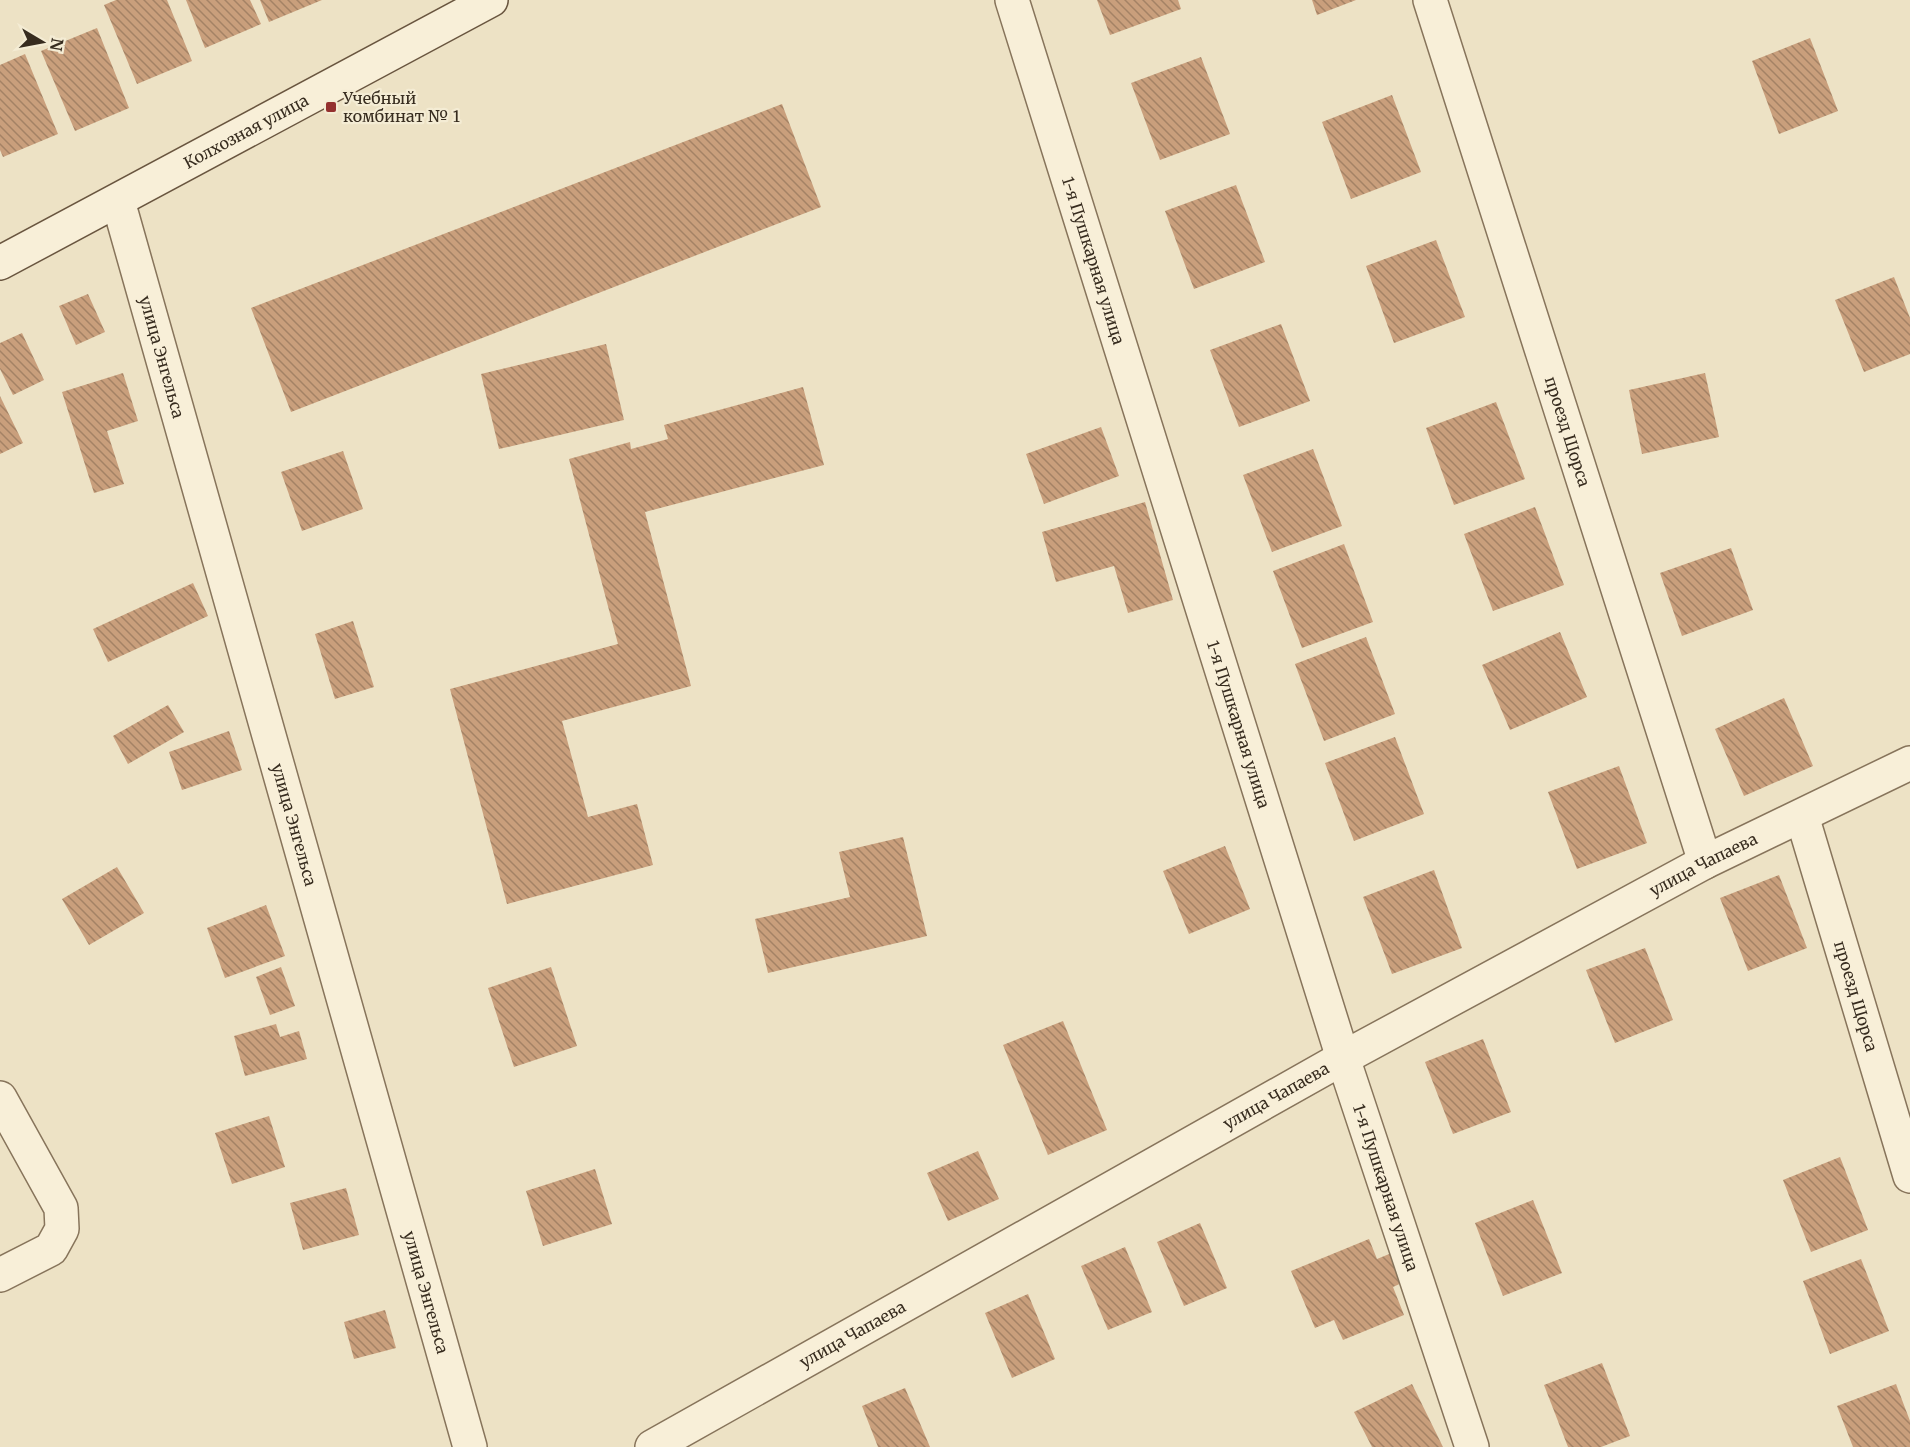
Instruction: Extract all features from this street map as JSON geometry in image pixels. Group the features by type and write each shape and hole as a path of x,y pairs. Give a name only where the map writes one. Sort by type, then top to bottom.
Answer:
{"street":[{"name":"Колхозная улица","path":"0,263 491,0"},
{"name":"1-я Пушкарная улица","path":"1012,0 1343,1058 1472,1447"},
{"name":"проезд Щорса","path":"1430,0 1705,862"},
{"name":"улица Энгельса","path":"118,201 470,1447"},
{"name":"улица Чапаева","path":"652,1447 1343,1058 1705,862 1910,763"},
{"name":"проезд Щорса","path":"1802,816 1910,1176"},
{"path":"0,1098 61,1208 62,1229 51,1249 0,1275"}],"building":[{"path":"116,0 167,0 192,61 137,84 104,5"},
{"path":"186,0 250,0 261,24 205,48"},
{"path":"260,0 322,0 269,22"},
{"path":"1097,0 1178,0 1181,9 1110,35"},
{"path":"1312,0 1356,0 1317,15"},
{"path":"97,28 129,108 75,131 41,51"},
{"path":"1810,38 1838,111 1779,134 1752,61"},
{"path":"25,54 58,134 3,157 0,150 0,65"},
{"path":"1201,57 1230,134 1160,160 1131,83"},
{"path":"1392,95 1421,172 1351,199 1322,122"},
{"path":"782,104 821,207 291,412 251,308"},
{"path":"1236,185 1265,262 1194,289 1165,211"},
{"path":"1436,240 1465,317 1394,343 1366,266"},
{"path":"1894,277 1910,318 1910,354 1864,372 1835,300"},
{"path":"88,294 105,332 76,345 59,306"},
{"path":"1281,324 1310,401 1239,427 1210,350"},
{"path":"22,333 44,380 13,395 0,369 0,343"},
{"path":"606,344 624,420 499,449 481,374"},
{"path":"123,373 138,421 107,431 124,484 94,493 62,392"},
{"path":"1705,373 1719,437 1642,454 1629,390"},
{"path":"803,387 824,465 645,512 691,686 562,721 588,817 637,804 653,865 507,904 450,689 618,644 569,459 630,442 631,449 668,439 664,425"},
{"path":"0,396 23,443 0,454"},
{"path":"1496,402 1525,479 1454,505 1426,428"},
{"path":"1101,427 1119,476 1044,504 1026,454"},
{"path":"1313,449 1342,526 1272,552 1243,475"},
{"path":"343,451 363,509 302,531 281,472"},
{"path":"1145,502 1173,600 1128,613 1114,566 1056,582 1042,532"},
{"path":"1535,507 1564,585 1493,611 1464,534"},
{"path":"1344,544 1373,622 1302,648 1273,571"},
{"path":"1731,548 1753,610 1682,636 1660,573"},
{"path":"193,583 208,616 108,662 93,629"},
{"path":"353,621 374,687 335,699 315,634"},
{"path":"1560,632 1587,697 1510,730 1482,665"},
{"path":"1366,637 1395,714 1324,741 1295,664"},
{"path":"1784,698 1813,766 1744,796 1715,729"},
{"path":"168,705 184,732 128,764 113,736"},
{"path":"229,731 242,770 182,790 169,752"},
{"path":"1395,737 1424,814 1354,841 1325,763"},
{"path":"1619,766 1647,843 1577,869 1548,792"},
{"path":"903,837 927,936 768,973 755,919 850,897 839,852"},
{"path":"1225,846 1250,909 1189,934 1163,871"},
{"path":"117,867 144,913 89,945 62,899"},
{"path":"1434,870 1462,948 1392,974 1363,897"},
{"path":"1779,875 1807,948 1748,971 1720,898"},
{"path":"266,905 285,956 225,978 207,928"},
{"path":"1645,948 1673,1020 1615,1043 1586,970"},
{"path":"281,967 295,1006 270,1015 256,977"},
{"path":"551,967 577,1046 514,1067 488,988"},
{"path":"1063,1021 1107,1130 1048,1155 1003,1045"},
{"path":"276,1024 280,1037 299,1031 307,1059 245,1076 234,1036"},
{"path":"1483,1039 1511,1112 1453,1134 1425,1062"},
{"path":"269,1116 285,1167 232,1184 215,1133"},
{"path":"978,1151 999,1199 948,1221 927,1173"},
{"path":"1840,1157 1868,1230 1811,1252 1783,1180"},
{"path":"595,1169 612,1224 543,1246 526,1191"},
{"path":"346,1188 359,1235 303,1250 290,1203"},
{"path":"1533,1200 1562,1273 1503,1296 1475,1223"},
{"path":"1200,1223 1227,1288 1184,1306 1157,1242"},
{"path":"1369,1239 1377,1259 1394,1252 1406,1281 1393,1287 1404,1315 1343,1340 1334,1320 1315,1328 1291,1271"},
{"path":"1125,1247 1152,1312 1108,1330 1081,1266"},
{"path":"1861,1259 1889,1331 1830,1354 1803,1281"},
{"path":"1028,1294 1055,1359 1012,1378 985,1313"},
{"path":"385,1310 396,1348 354,1359 344,1322"},
{"path":"1602,1363 1630,1436 1601,1447 1568,1447 1544,1385"},
{"path":"1412,1384 1443,1447 1372,1447 1354,1412"},
{"path":"1896,1384 1910,1421 1910,1447 1853,1447 1837,1406"},
{"path":"905,1388 930,1447 878,1447 862,1406"}],"place":[{"name":"Учебный комбинат № 1","path":"331,107"}]}
